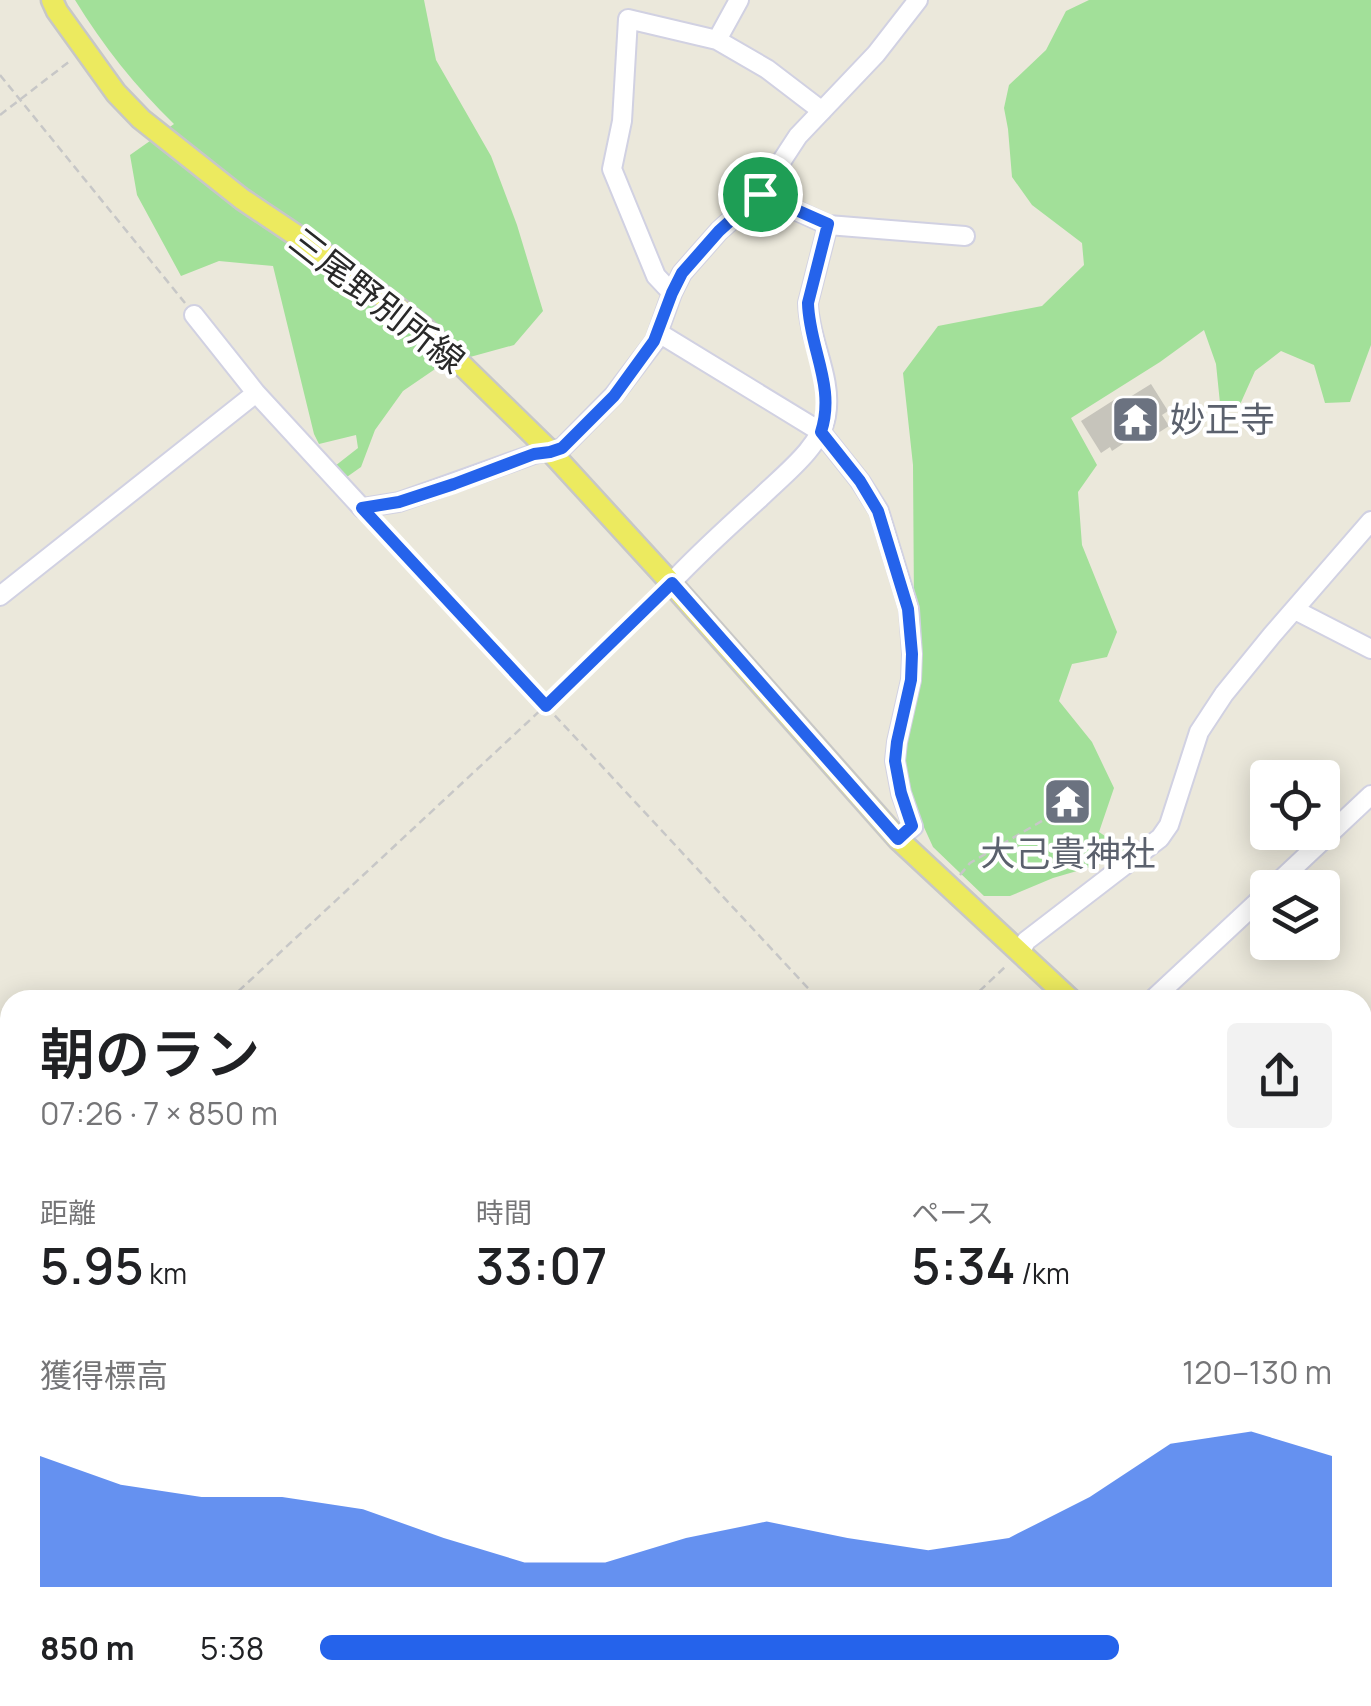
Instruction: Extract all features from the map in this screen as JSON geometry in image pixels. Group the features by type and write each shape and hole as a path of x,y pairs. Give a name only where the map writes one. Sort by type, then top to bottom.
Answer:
{"main road":[{"name":"三尾野別所線","path":"52,0 116,93 141,119 242,199 348,270 424,328 550,452 672,583 898,839 1061,990"}],"street":[{"path":"717,40 739,0"},
{"path":"194,315 256,393 362,508 399,502 534,454 562,448 614,396 659,333 682,273 760,194 798,136 876,54 918,0"},
{"path":"672,293 656,276 612,169 622,121 628,18 717,40 767,69 822,111"},
{"path":"760,194 828,224 965,236"},
{"path":"672,583 799,461 821,432 827,396 808,303 828,224"},
{"path":"659,333 821,432 878,511 908,609 912,654 911,680 895,761 912,826 898,839"},
{"path":"0,596 256,393"},
{"path":"1021,952 1026,942 1160,838 1169,824 1199,732 1224,694 1371,521"},
{"path":"1295,610 1371,648"},
{"path":"1291,870 1371,795"},
{"path":"1163,990 1250,909"}],"path":[{"path":"0,115 84,50"},
{"path":"0,76 194,315"},
{"path":"362,508 810,990"},
{"path":"240,990 546,706 672,583"},
{"path":"950,887 970,863 1046,818"},
{"path":"981,990 1021,952"}],"green space":[{"path":"75,0 424,0 436,60 491,156 543,311 514,345 441,365 403,391 375,430 361,467 344,479 335,466 358,448 356,435 319,444 314,434 273,266 219,261 181,276 137,195 130,155 174,124 121,65"},
{"path":"1089,0 1371,0 1371,345 1350,402 1325,403 1314,365 1281,351 1255,371 1238,409 1221,413 1216,364 1204,330 1071,418 1097,465 1078,492 1082,545 1117,632 1107,657 1072,664 1059,701 1092,742 1114,788 1099,832 1126,850 1118,859 1053,878 1010,896 984,896 933,847 906,788 903,761 921,682 914,605 913,465 903,373 938,326 1042,306 1084,265 1082,243 1032,205 1012,177 1004,108 1009,85 1046,50 1066,11"}],"building":[{"path":"1151,384 1168,411 1162,415 1169,426 1147,440 1142,431 1112,451 1110,447 1101,453 1081,421 1114,400 1117,405"}],"place":[{"name":"妙正寺","path":"1135,420"},
{"name":"大己貴神社","path":"1068,802"}],"route":[{"path":"760,194 828,224 808,303 827,396 821,432 878,511 908,609 911,680 895,761 912,826 898,839 672,583 546,706 362,508 399,502 534,454 562,448 614,396 654,341 682,273 719,231 760,194"}]}
